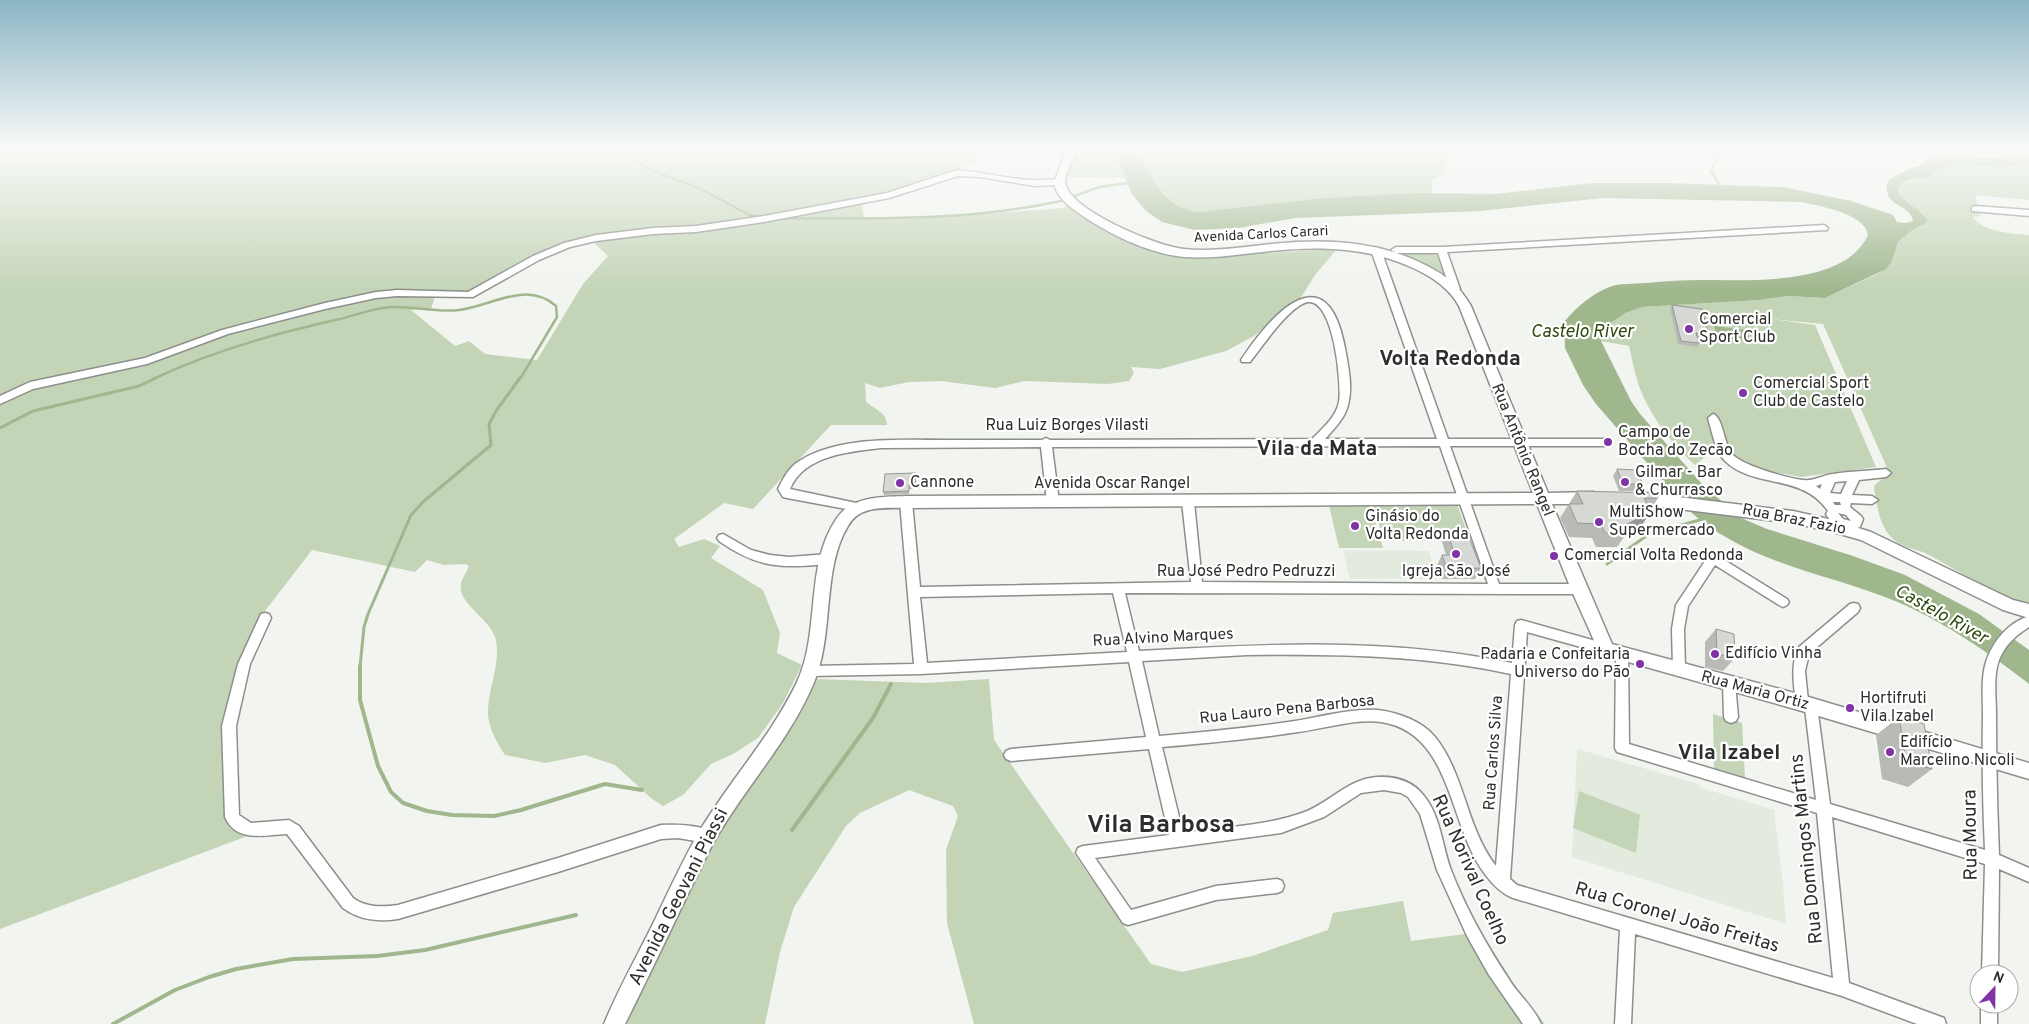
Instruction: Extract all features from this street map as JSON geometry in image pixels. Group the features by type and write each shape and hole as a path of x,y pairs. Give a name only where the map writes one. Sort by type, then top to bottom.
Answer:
{"main road":[{"name":"Avenida Carlos Carari","path":"1065,195 1071,202 1097,219 1135,240 1168,251 1202,254 1313,245 1346,246 1376,250 1409,261 1436,275 1455,289"},
{"name":"Rua Antônio Rangel","path":"1455,289 1465,306 1579,589 1614,651"},
{"path":"1543,498 1604,497"},
{"name":"Avenida Oscar Rangel","path":"857,507 870,504 906,502 1188,502 1543,498"},
{"name":"Rua Braz Fazio","path":"1627,498 1680,502 1836,524 1866,536 2009,605 2029,611"},
{"path":"810,671 817,644 829,559 841,523 857,507"},
{"name":"Rua Maria Ortiz","path":"1614,651 1806,704 2029,771"},
{"name":"Avenida Geovani Piassi","path":"614,1024 707,836 726,806 748,778 792,709 810,671"}],"street":[{"path":"0,400 30,386 147,362 225,332 334,304 397,293 470,295 536,258 567,245 596,238 653,231 696,229 764,219 890,195"},
{"path":"1975,209 2029,213"},
{"path":"1396,250 1442,250 1824,228"},
{"path":"1376,250 1465,498 1495,588"},
{"name":"Rua Antônio Rangel","path":"1442,250 1455,289"},
{"path":"1246,360 1292,308 1309,299 1315,299 1326,306 1335,324 1338,340 1344,402 1336,419 1315,442"},
{"path":"1713,418 1729,458 1741,466 1804,485 1824,497 1830,503 1836,524 1854,525"},
{"path":"1046,442 1053,502"},
{"name":"Rua Luiz Borges Vilasti","path":"857,507 787,494 784,489 791,475 814,459 844,448 882,444 1046,442 1605,442"},
{"path":"1804,485 1831,478 1886,473"},
{"path":"1849,511 1845,498 1855,476"},
{"path":"1824,497 1831,478"},
{"path":"1824,497 1872,500"},
{"path":"906,502 921,669"},
{"path":"1188,502 1198,587"},
{"path":"1833,510 1841,508 1849,511 1857,519 1854,525"},
{"path":"1854,525 1866,536"},
{"path":"723,538 749,554 767,560 789,562 829,559"},
{"path":"1679,669 1678,629 1682,605 1713,558 1783,602"},
{"name":"Rua José Pedro Pedruzzi","path":"913,592 1198,587 1579,589"},
{"path":"1118,588 1177,839"},
{"name":"Rua Domingos Martins","path":"1842,988 1824,809 1799,671 1803,651 1854,608"},
{"path":"265,618 244,664 229,726 232,817 235,822 245,829 256,830 288,827 294,831 348,903 356,910 381,914 398,912 558,865 661,832 678,831 707,836"},
{"name":"Rua Moura","path":"1990,964 1992,859 1989,759 1992,663 2000,644 2014,630 2029,621"},
{"name":"Rua Maria Ortiz","path":"1521,625 1614,651"},
{"name":"Rua Carlos Silva","path":"1502,884 1521,625"},
{"name":"Rua Alvino Marques","path":"810,671 921,669 1247,650 1374,650 1447,657 1517,670"},
{"path":"1614,651 1622,748 1992,859 2029,875"},
{"path":"1730,683 1731,717"},
{"name":"Rua Lauro Pena Barbosa","path":"1011,755 1264,731 1361,716 1379,716 1407,724 1429,741 1440,758 1475,846 1502,884"},
{"name":"Rua Norival Coelho","path":"1277,886 1216,893 1128,918 1083,853 1281,826 1297,822 1323,811 1350,790 1365,785 1379,784 1404,788 1412,792 1424,808 1431,824 1444,868 1489,961 1515,1003 1533,1024"},
{"name":"Rua Coronel João Freitas","path":"1502,884 1513,891 1842,988 1938,1024"},
{"path":"1624,1024 1628,926"}],"shaded area":[{"path":"0,195 896,195 862,203 864,218 912,219 1064,208 1068,203 1144,246 1210,256 1337,249 1315,275 1300,299 1254,336 1226,351 1160,369 1131,367 1134,373 1129,381 1108,384 1024,381 995,388 941,381 909,382 880,388 865,383 866,402 883,414 887,425 831,425 753,509 724,503 674,539 679,547 704,539 720,546 711,558 763,590 780,633 777,653 802,665 783,703 758,738 733,754 711,764 683,795 663,806 651,798 615,765 585,755 545,763 505,755 493,733 488,715 497,645 492,630 464,598 461,591 461,584 469,566 465,564 444,565 427,560 415,572 312,550 258,620 249,645 230,735 227,809 258,832 0,929","holes":["591,240 608,256 583,284 537,360 485,354 469,341 455,346 411,310 431,309 436,293 476,295 550,252"]},
{"path":"1165,195 1411,195 1323,198 1198,212 1186,209"},
{"path":"1901,195 2029,195 2029,200 1975,195 1980,216 1973,217 1991,229 2029,235 2029,603 2005,597 1992,591 1925,553 1898,543 1887,532 1879,513 1874,486 1889,472 1823,324 1771,319 1815,325 1876,467 1801,477 1768,471 1745,463 1730,453 1714,450 1695,465 1669,438 1648,406 1638,383 1629,346 1601,341 1605,328 1615,318 1628,311 1642,307 1759,300 1788,296 1825,298 1877,274 1892,261 1898,242 1915,228 1922,225 1920,212"},
{"path":"1395,253 1436,253 1445,277"},
{"path":"1457,504 1470,540 1384,541 1373,505"},
{"name":"Ginásio do Volta Redonda","path":"1329,505 1370,505 1383,548 1339,548"},
{"path":"1343,550 1429,551 1437,579 1350,579"},
{"path":"816,679 927,683 989,679 994,740 1151,964 1182,972 1252,956 1328,930 1333,913 1403,901 1411,941 1481,932 1518,990 1545,1024 974,1024 947,923 946,850 958,816 953,806 909,790 860,813 846,826 794,907 780,952 765,1024 620,1024 710,842 807,696"},
{"path":"1713,714 1742,723 1745,778 1714,769"},
{"path":"1577,749 1699,784 1699,787 1774,810 1786,924 1572,857"},
{"path":"1579,791 1640,815 1636,853 1573,828"}],"water":[{"name":"Castelo River","path":"1133,195 1165,195 1176,204 1198,212 1323,198 1384,195 1821,195 1851,201 1893,215 1897,222 1913,221 1908,211 1893,202 1888,195 1901,195 1927,220 1926,223 1915,228 1898,242 1892,261 1886,269 1825,298 1788,296 1759,300 1642,307 1625,313 1606,326 1602,330 1601,341 1631,401 1640,414 1702,484 1741,518 1767,529 1853,556 1905,575 1979,614 2029,650 2029,684 1967,639 1917,611 1872,592 1762,555 1736,543 1710,527 1686,508 1596,404 1583,385 1565,348 1564,322 1584,302 1609,287 1622,284 1675,281 1794,277 1818,272 1839,264 1856,252 1868,235 1865,227 1850,216 1829,208 1801,202 1603,198 1480,211 1295,218 1238,228 1195,230 1162,222 1146,211"},
{"path":"1714,326 1747,330 1750,341 1717,337"}],"building":[{"name":"Comercial Sport Club","path":"1672,305 1702,309 1709,335 1696,333 1699,343 1681,341"},
{"path":"1617,469 1636,470 1643,484 1623,484"},
{"name":"Cannone","path":"916,473 915,485 909,485 909,491 883,492 885,474"},
{"path":"1577,491 1659,493 1660,495 1654,495 1656,498 1644,498 1651,512 1623,526 1626,533 1605,533 1601,524 1577,523 1569,504 1583,504"},
{"path":"1447,532 1467,532 1481,568 1447,569 1442,555 1455,555"},
{"path":"1716,629 1734,634 1735,658 1717,654"},
{"path":"1899,717 1924,724 1932,769 1906,761"}],"waterway":[{"path":"712,195 749,215 761,217"},
{"path":"1072,197 1078,195"},
{"path":"780,218 886,218 956,215 1026,208 1061,201"},
{"path":"153,379 221,351 292,330 378,309 400,307 442,311 459,310 509,297 533,295 545,299 556,306 557,317 520,379"},
{"path":"0,428 33,411 139,386 156,378"},
{"path":"360,667 364,627 368,614 411,515 424,501 491,445 489,424 520,378"},
{"path":"1607,564 1649,534 1703,519"},
{"path":"360,667 360,700 378,766 391,792 403,803 427,811 452,815 494,816 521,810 605,784 642,790"},
{"path":"792,830 873,718 891,684"},
{"path":"113,1024 175,990 236,969 293,959 377,956 425,950 576,915"}],"place":[{"name":"Comercial Sport Club","path":"1689,329"},
{"name":"Comercial Sport Club de Castelo","path":"1743,393"},
{"name":"Campo de Bocha do Zecão","path":"1608,442"},
{"name":"Gilmar - Bar & Churrasco","path":"1625,482"},
{"name":"Cannone","path":"900,483"},
{"name":"MultiShow Supermercado","path":"1599,522"},
{"name":"Ginásio do Volta Redonda","path":"1355,526"},
{"name":"Igreja São José","path":"1456,554"},
{"name":"Comercial Volta Redonda","path":"1554,556"},
{"name":"Edifício Vinha","path":"1715,654"},
{"name":"Padaria e Confeitaria Universo do Pão","path":"1640,664"},
{"name":"Hortifruti Vila Izabel","path":"1850,708"},
{"name":"Edifício Marcelino Nicoli","path":"1890,752"}],"district":[{"name":"Volta Redonda","path":"1450,359"},
{"name":"Vila da Mata","path":"1317,449"},
{"name":"Vila Izabel","path":"1729,753"},
{"name":"Vila Barbosa","path":"1161,826"}]}
